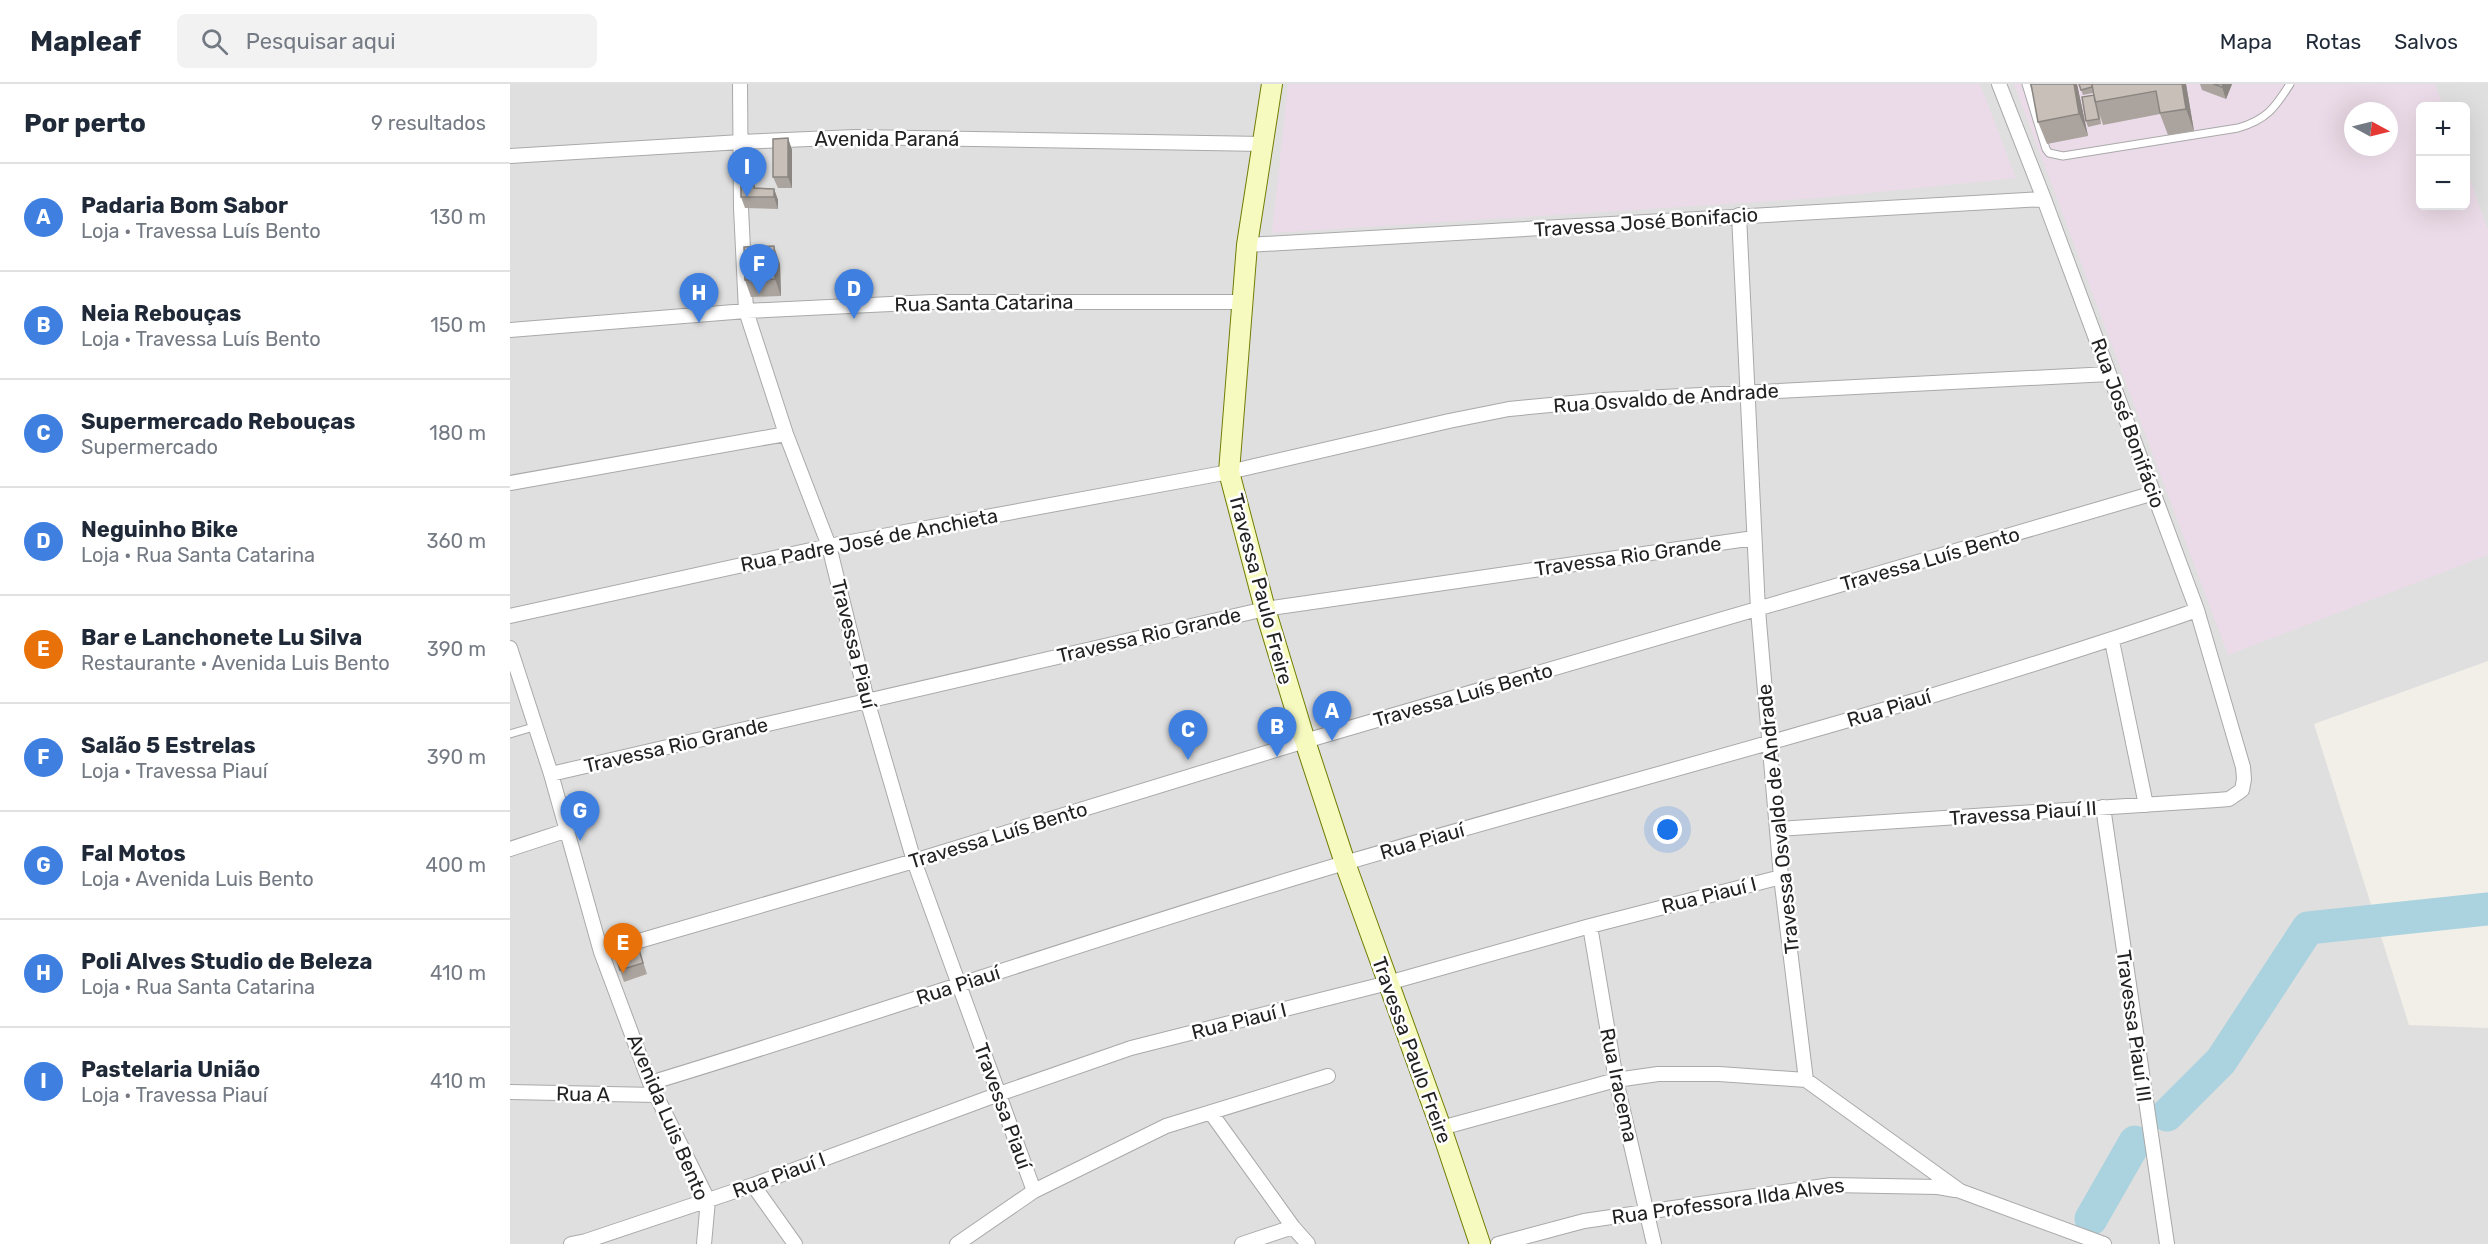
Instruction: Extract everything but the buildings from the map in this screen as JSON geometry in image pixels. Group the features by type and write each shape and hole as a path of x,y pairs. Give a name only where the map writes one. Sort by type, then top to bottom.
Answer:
{"street":[{"name":"Travessa Piauí","path":"740,84 742,241 746,311 786,434 829,546 867,700 914,861 1034,1191"},
{"name":"Travessa Paulo Freire","path":"1272,84 1247,245 1229,472 1265,609 1305,741 1345,863 1441,1128 1480,1244"},
{"name":"Rua José Bonifácio","path":"1999,84 2197,610 2243,767"},
{"name":"Avenida Paraná","path":"510,156 856,137 1264,144"},
{"name":"Travessa José Bonifacio","path":"1247,245 2044,199"},
{"name":"Travessa Osvaldo de Andrade","path":"1739,215 1758,610 1781,877 1806,1080"},
{"name":"Rua Santa Catarina","path":"510,330 746,311 932,302 1242,302"},
{"name":"Rua Osvaldo de Andrade","path":"1229,472 1449,420 1509,409 1603,400 2109,374"},
{"path":"510,483 786,434"},
{"name":"Rua Padre José de Anchieta","path":"510,616 829,546 1229,472"},
{"name":"Travessa Luís Bento","path":"601,952 914,861 1305,741 2154,493"},
{"name":"Travessa Rio Grande","path":"551,774 1265,609 1754,538"},
{"name":"Rua Piauí","path":"653,1089 959,984 1345,863 1770,744 2112,641 2197,610"},
{"path":"2112,641 2146,805"},
{"name":"Avenida Luis Bento","path":"510,648 537,726 601,952 653,1089 708,1200 704,1244"},
{"name":"Travessa Piauí II","path":"1778,828 2229,799 2242,790 2243,767"},
{"name":"Travessa Piauí III","path":"2103,807 2167,1244"},
{"path":"510,849 568,830"},
{"name":"Rua Piauí I","path":"571,1244 586,1243 753,1185 1131,1048 1388,983 1590,926 1781,877"},
{"name":"Rua Iracema","path":"1590,926 1616,1080 1654,1244"},
{"path":"1441,1128 1616,1080 1658,1074 1719,1074 1806,1080 1960,1191 2104,1244"},
{"path":"957,1244 1034,1191 1166,1126 1328,1076"},
{"name":"Rua A","path":"510,1092 653,1089"},
{"path":"1211,1113 1293,1227 1308,1244"},
{"name":"Rua Professora Ilda Alves","path":"1498,1244 1560,1226 1647,1211 1843,1184 1938,1187 1960,1191"},
{"path":"753,1185 795,1244"},
{"path":"1242,1244 1293,1227"}],"lane":[{"path":"2026,84 2046,149 2049,153 2063,156 2238,128 2256,123 2270,113 2290,84"},
{"path":"510,734 537,726"}],"shaded area":[{"path":"510,84 2488,84 2488,661 2314,724 2409,1025 2488,1028 2488,1244 510,1244"},
{"path":"1288,84 1980,84 2016,178 1819,198 1272,233"},
{"path":"2014,84 2435,84 2442,102 2416,102 2416,210 2470,210 2470,179 2488,230 2488,555 2228,655"}],"waterway":[{"path":"2167,1115 2221,1061 2308,928 2488,909"},
{"path":"2091,1219 2135,1142"}],"place":[{"name":"Pastelaria União","path":"747,197"},
{"name":"Salão 5 Estrelas","path":"759,294"},
{"name":"Neguinho Bike","path":"854,319"},
{"name":"Poli Alves Studio de Beleza","path":"699,323"},
{"name":"Padaria Bom Sabor","path":"1332,741"},
{"name":"Neia Rebouças","path":"1277,757"},
{"name":"Supermercado Rebouças","path":"1188,760"},
{"name":"Fal Motos","path":"580,841"},
{"name":"Bar e Lanchonete Lu Silva","path":"623,973"}]}
